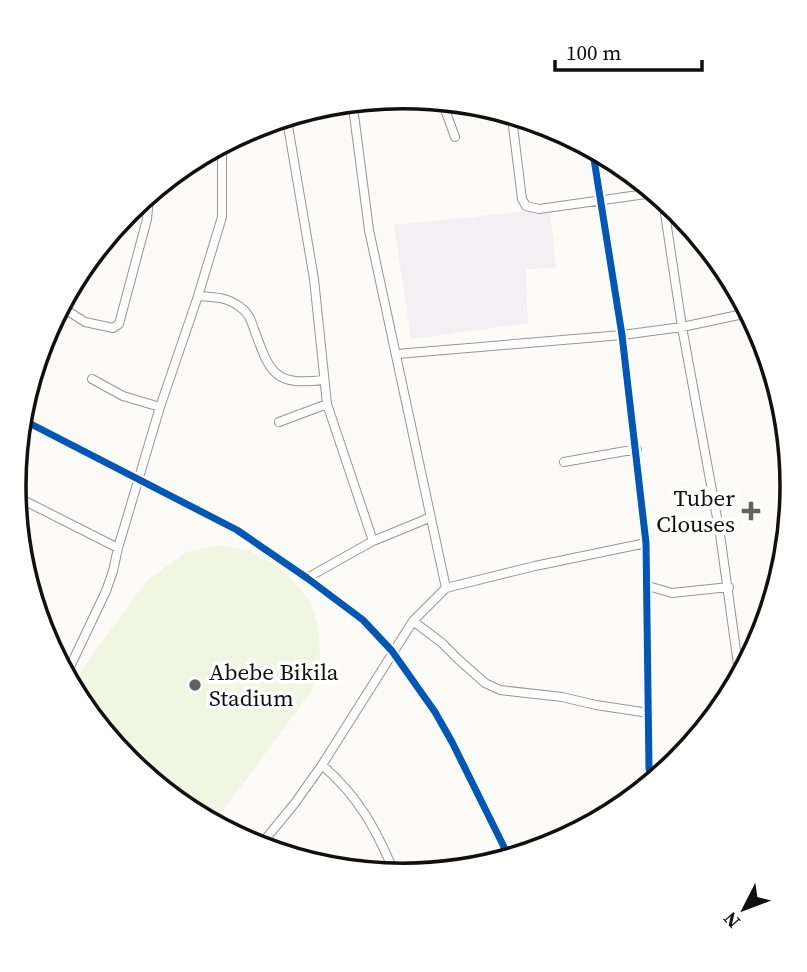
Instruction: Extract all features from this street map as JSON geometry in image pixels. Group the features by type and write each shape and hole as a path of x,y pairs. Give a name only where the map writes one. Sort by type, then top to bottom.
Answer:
{"street":[{"path":"446,111 455,137"},
{"path":"353,112 369,230 446,588"},
{"path":"513,125 522,199 526,206 539,209 642,194"},
{"path":"287,127 314,279 327,404 373,541"},
{"path":"71,664 106,591 160,407 222,217 222,156"},
{"path":"594,160 622,335 646,544 650,772"},
{"path":"69,312 85,323 113,328 119,324 145,229 147,209"},
{"path":"665,214 682,327 729,587 738,661"},
{"path":"198,296 223,298 243,309 251,320 269,364 281,379 295,382 323,380"},
{"path":"397,354 622,335 682,327 739,314"},
{"path":"92,379 123,396 160,407"},
{"path":"279,422 327,404"},
{"path":"31,424 237,530 363,621 392,651 435,712 505,849"},
{"path":"564,462 637,449"},
{"path":"27,502 118,548"},
{"path":"307,578 373,541 429,518"},
{"path":"268,838 322,765 413,621 446,588 535,566 646,544"},
{"path":"648,586 672,593 729,587"},
{"path":"413,621 485,682 500,690 562,697 649,713"},
{"path":"322,765 352,793 378,836 390,862"}],"shaded area":[{"path":"550,209 556,268 526,269 528,323 411,339 394,225"}],"green space":[{"name":"Abebe Bikila Stadium","path":"221,545 248,550 281,568 310,600 319,631 320,661 312,690 220,815 174,785 137,753 104,716 78,676 147,580 187,552"}],"cycle path":[{"path":"594,160 622,335 646,543 650,772"},
{"path":"31,424 237,530 363,620 392,651 435,712 505,849"}],"place":[{"name":"Tuber Clouses","path":"751,511"},
{"name":"Abebe Bikila Stadium","path":"195,685"}]}
